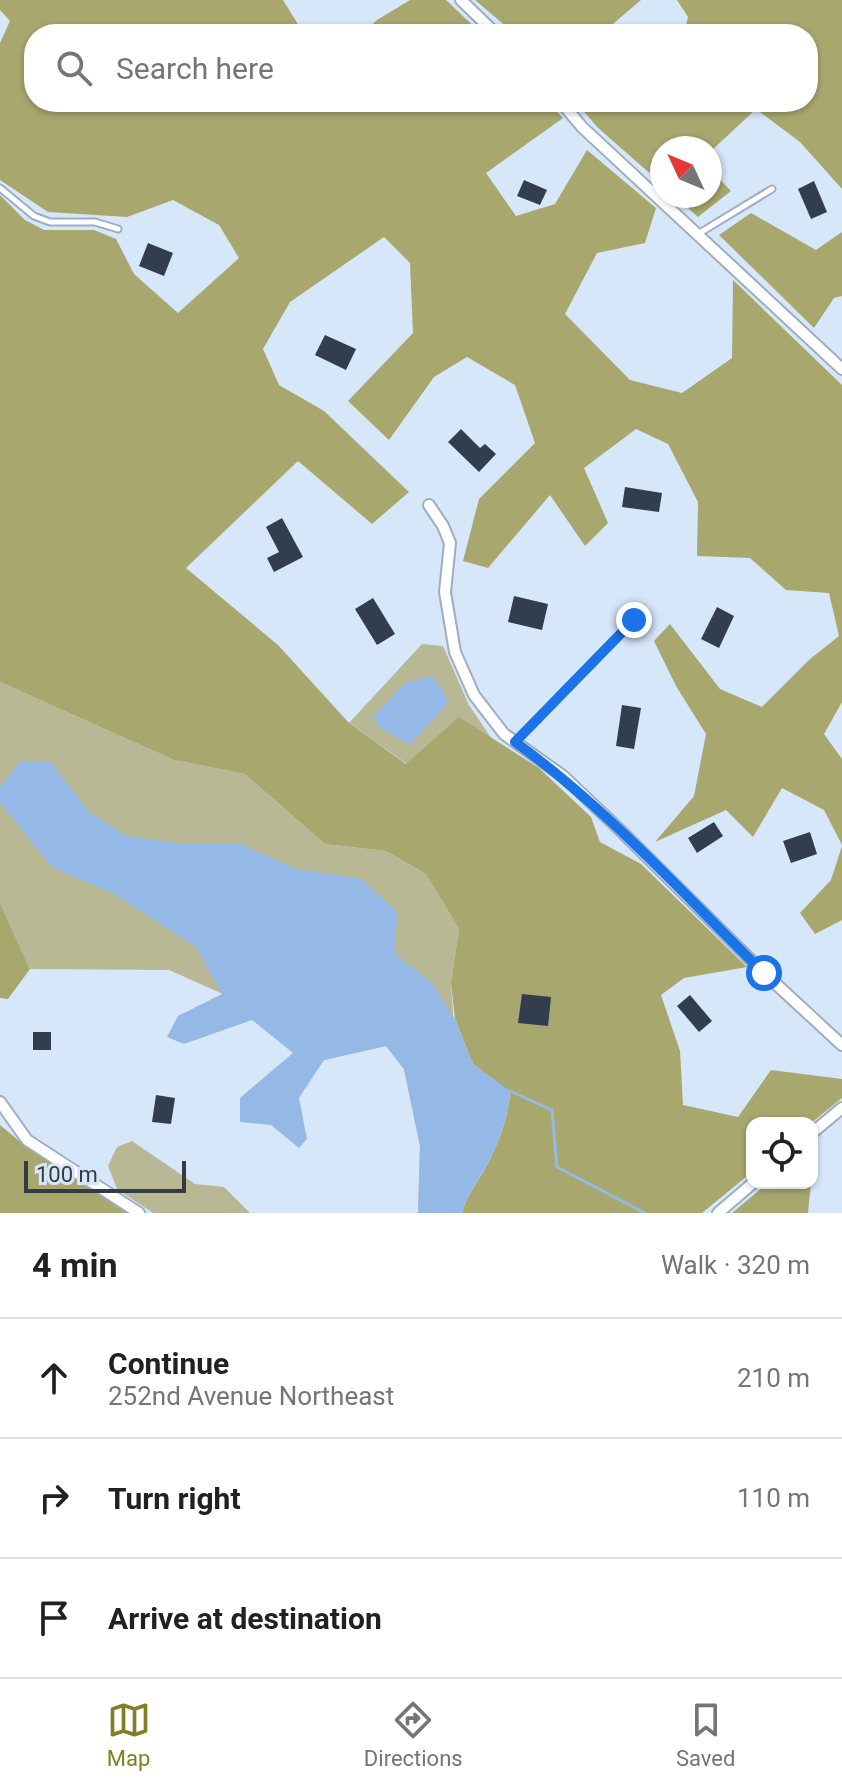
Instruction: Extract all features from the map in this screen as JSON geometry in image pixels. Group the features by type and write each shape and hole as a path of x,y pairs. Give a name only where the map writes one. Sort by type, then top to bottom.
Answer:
{"street":[{"path":"461,0 486,24"},
{"path":"569,112 842,369"},
{"path":"429,505 450,543 445,592 455,652 474,695 504,734 574,787 842,1045"},
{"path":"0,1102 27,1140 139,1213"},
{"path":"818,1128 842,1108"},
{"path":"718,1213 746,1189"}],"lane":[{"path":"0,188 34,216 50,222 95,222 118,229"},
{"path":"698,235 772,189"},
{"path":"515,742 634,620"}],"green space":[{"path":"422,644 443,646 469,705 492,739 459,718 407,764 349,723"},
{"path":"0,682 174,760 245,774 325,844 386,851 426,874 459,929 451,983 466,1197 462,1213 418,1213 420,1146 404,1069 386,1046 324,1060 223,994 169,970 30,969 0,903"},
{"path":"132,1141 195,1184 224,1187 250,1213 153,1213 117,1189 108,1166 117,1147"}],"shaded area":[{"path":"0,0 283,0 298,24 24,24 24,112 557,112 563,118 486,173 516,216 555,204 587,150 650,203 650,208 656,208 645,243 597,253 565,314 630,380 682,393 732,358 733,280 842,385 842,702 824,734 842,759 842,845 824,810 782,788 753,837 726,810 655,842 694,796 706,734 676,686 654,641 670,624 720,689 762,707 810,659 839,636 829,593 786,590 750,558 697,556 698,502 668,444 636,429 584,468 608,523 585,546 550,495 488,568 463,561 479,499 535,443 515,385 467,357 434,377 389,440 348,401 413,333 410,263 384,237 290,302 263,349 279,385 324,411 409,492 372,524 298,461 186,568 278,645 349,723 406,764 459,717 539,768 591,817 600,842 641,864 747,967 684,978 661,995 680,1051 683,1105 738,1117 771,1070 842,1079 842,1098 818,1117 746,1117 746,1177 702,1213 462,1213 500,1137 510,1092 473,1064 455,1019 451,983 459,929 426,874 386,851 325,844 245,774 174,760 0,682 0,195 25,220 44,230 94,230 116,239 134,274 178,313 239,258 219,225 173,200 127,217 48,212 0,180 0,43 10,21 0,10"},
{"path":"410,0 446,0 471,24 373,24"},
{"path":"475,0 641,0 613,24 503,24"},
{"path":"677,0 842,0 842,189 800,142 760,112 818,112 818,24 686,24 688,17"},
{"path":"584,112 753,112 722,141 722,136 650,136 650,173"},
{"path":"722,182 731,191 722,198"},
{"path":"688,208 709,208 698,217"},
{"path":"751,213 816,250 842,232 842,296 834,298 814,328 719,235"},
{"path":"842,846 842,920 815,934 800,913 831,880"},
{"path":"0,903 30,969 8,999 0,998"},
{"path":"0,1125 29,1149 127,1213 0,1213"},
{"path":"761,1189 810,1189 808,1213 732,1213"}],"water":[{"path":"433,676 446,696 447,704 410,745 382,729 373,717 406,682"},
{"path":"20,761 51,762 88,811 126,836 186,844 238,843 296,869 362,879 397,912 395,954 433,984 455,1019 473,1064 510,1091 500,1137 462,1213 418,1213 420,1146 404,1069 386,1046 324,1060 299,1098 307,1139 299,1148 271,1125 240,1122 240,1098 293,1053 252,1020 184,1044 167,1037 178,1016 222,994 196,947 114,894 52,867 0,803 0,787"}],"building":[{"path":"524,180 547,190 540,205 517,196"},
{"path":"814,181 827,212 811,219 798,189"},
{"path":"148,243 173,253 164,276 139,266"},
{"path":"325,335 356,349 346,370 315,355"},
{"path":"461,429 480,448 485,444 496,454 479,472 448,442"},
{"path":"625,487 662,493 659,512 622,507"},
{"path":"282,518 303,557 274,572 267,558 279,552 266,527"},
{"path":"514,596 548,604 542,630 508,622"},
{"path":"373,598 395,634 377,645 355,609"},
{"path":"717,607 734,616 719,648 701,639"},
{"path":"622,705 641,708 634,749 616,746"},
{"path":"714,822 723,836 697,853 688,838"},
{"path":"810,832 817,854 791,863 783,841"},
{"path":"522,994 551,997 548,1026 518,1023"},
{"path":"690,995 712,1021 699,1032 677,1006"},
{"path":"33,1032 51,1032 51,1050 33,1050"},
{"path":"156,1095 175,1098 171,1124 152,1122"}],"waterway":[{"path":"510,1091 552,1110 557,1167 645,1213"}],"route":[{"path":"634,620 515,742 563,776 764,973"}]}
